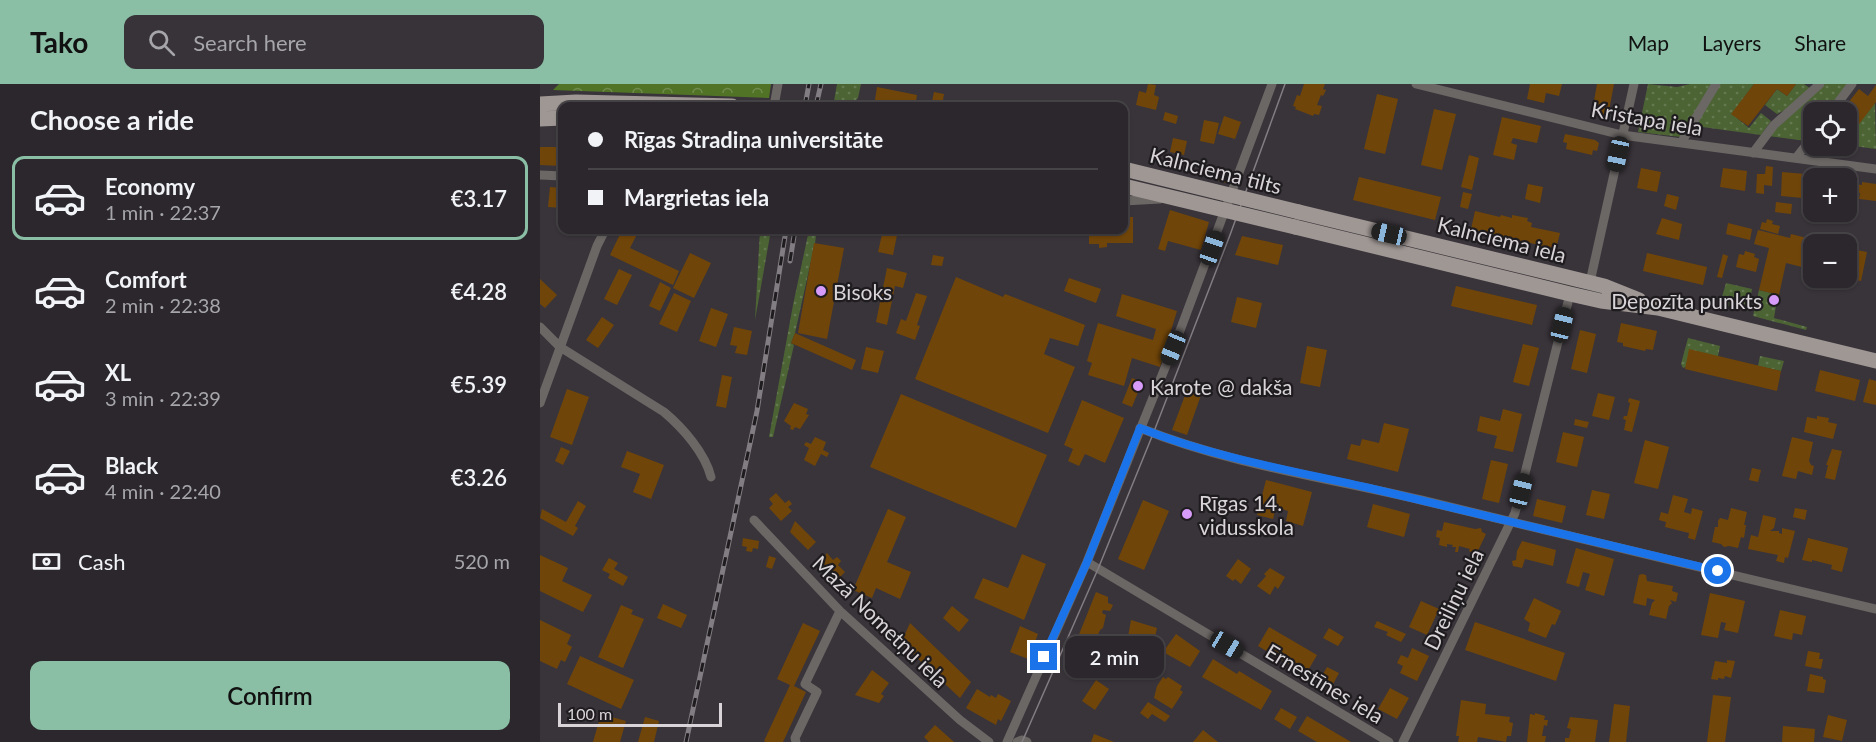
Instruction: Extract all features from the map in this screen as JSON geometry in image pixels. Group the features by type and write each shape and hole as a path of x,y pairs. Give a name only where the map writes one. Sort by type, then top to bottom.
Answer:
{"main road":[{"path":"540,104 558,103"},
{"path":"540,119 558,118"},
{"name":"Kalnciema tilts","path":"1128,170 1297,219"},
{"name":"Kalnciema tilts","path":"1128,187 1297,219"},
{"name":"Kalnciema iela","path":"1297,219 1590,282 1658,308"},
{"name":"Kalnciema iela","path":"1297,219 1570,294 1600,301 1658,308 1876,361"}],"street":[{"path":"775,102 778,84"},
{"path":"1007,742 1087,562 1181,328 1272,84"},
{"name":"Kristapa iela","path":"1416,84 1623,135 1876,169"},
{"path":"1590,282 1634,84"},
{"path":"1681,143 1716,84"},
{"path":"1753,153 1774,125 1820,84"},
{"path":"1838,102 1852,84"},
{"path":"1796,158 1803,149"},
{"path":"540,175 558,176"},
{"path":"1128,201 1157,199 1174,201 1225,213"},
{"path":"540,404 603,234"},
{"name":"Dreiliņu iela","path":"1403,742 1515,513 1570,294"},
{"path":"540,327 560,347 664,412 674,421 708,464 711,477"},
{"path":"1140,428 1162,438 1231,457 1876,609"},
{"name":"Mazā Nometņu iela","path":"754,520 840,611 960,720 989,742"},
{"name":"Ernestīnes iela","path":"1087,562 1389,742"},
{"path":"796,742 795,738 817,692 805,684 840,611"},
{"path":"1017,742 1022,740 1027,742"}],"green space":[{"path":"559,84 771,84 769,98 553,90"},
{"path":"837,84 861,84 858,98 854,102 834,101"},
{"path":"1648,84 1677,87 1690,84 1712,84 1681,137 1638,132"},
{"path":"1720,84 1754,84 1732,114 1749,128 1761,113 1771,121 1761,135 1695,126"},
{"path":"1796,84 1804,84 1811,89 1787,109 1777,114 1765,105 1777,89 1787,96"},
{"path":"1825,84 1849,84 1836,102 1805,102"},
{"path":"1875,103 1876,149 1857,146 1857,125"},
{"path":"1803,104 1803,141 1768,136"},
{"path":"760,234 770,234 755,320"},
{"path":"808,234 816,234 791,343 794,345 773,437 769,437"},
{"path":"1726,283 1752,289 1748,311 1720,304"},
{"path":"1759,290 1771,293 1769,304 1776,306 1774,318 1807,327 1806,330 1753,316"},
{"path":"1688,338 1720,346 1718,356 1683,368 1681,364"},
{"path":"1760,356 1784,361 1781,371 1758,366"}],"building":[{"path":"1148,84 1156,85 1154,95 1159,97 1156,110 1136,105 1139,91 1146,93"},
{"path":"1304,84 1325,84 1323,89 1326,90 1317,105 1322,106 1319,115 1314,114 1313,116 1293,106"},
{"path":"1530,84 1562,84 1559,96 1546,93 1544,103 1527,99"},
{"path":"1597,84 1614,84 1608,116 1592,112"},
{"path":"1754,84 1796,84 1787,96 1777,89 1748,126 1731,114"},
{"path":"1876,85 1876,102 1857,127 1857,102 1849,102 1859,89 1868,96"},
{"path":"877,87 917,95 916,102 875,102"},
{"path":"934,92 944,94 943,102 932,102"},
{"path":"1377,94 1398,99 1385,154 1364,149"},
{"path":"1434,109 1456,114 1442,170 1421,165"},
{"path":"1165,112 1178,116 1176,124 1163,120"},
{"path":"1224,116 1241,122 1235,139 1218,134"},
{"path":"1502,117 1541,126 1537,143 1513,138 1511,143 1517,145 1514,160 1493,155"},
{"path":"1204,120 1219,123 1214,144 1200,141"},
{"path":"1565,134 1595,140 1599,143 1597,151 1593,150 1592,155 1566,149 1567,143 1563,142"},
{"path":"1173,138 1187,141 1184,155 1170,152"},
{"path":"540,147 558,147 558,166 540,165"},
{"path":"1469,155 1479,158 1472,190 1461,187"},
{"path":"1766,166 1773,167 1772,186 1764,185 1764,194 1756,193 1757,174 1765,174"},
{"path":"1641,168 1661,172 1657,192 1637,188"},
{"path":"1723,168 1747,171 1745,191 1720,187"},
{"path":"1208,170 1228,176 1226,183 1206,177"},
{"path":"1782,172 1803,174 1803,198 1781,196"},
{"path":"1359,177 1441,197 1435,220 1353,200"},
{"path":"1862,182 1876,184 1876,201 1859,199 1857,184 1862,185"},
{"path":"1528,184 1543,187 1540,203 1525,199"},
{"path":"550,187 558,188 558,208 548,207"},
{"path":"1463,192 1472,194 1468,209 1460,207"},
{"path":"1667,194 1679,197 1676,210 1664,206"},
{"path":"1776,202 1792,204 1791,214 1775,212"},
{"path":"1170,210 1209,222 1201,250 1168,241 1165,251 1158,249"},
{"path":"1475,211 1500,217 1501,215 1512,218 1512,215 1528,218 1527,221 1532,223 1531,227 1560,233 1556,249 1471,229"},
{"path":"1128,217 1133,217 1133,243 1107,243 1107,247 1099,248 1099,244 1089,244 1089,234 1128,234"},
{"path":"1662,218 1682,224 1679,240 1656,234"},
{"path":"1767,219 1773,221 1772,224 1780,226 1778,234 1760,229 1762,222 1766,223"},
{"path":"1728,223 1752,229 1750,240 1726,234"},
{"path":"1758,230 1790,238 1791,234 1803,237 1803,267 1786,263 1779,295 1759,290 1769,248 1754,244"},
{"path":"620,234 637,234 630,248 679,271 673,285 610,255"},
{"path":"882,234 897,234 893,255 878,252"},
{"path":"1242,236 1283,245 1278,265 1235,255"},
{"name":"Bisoks","path":"814,243 844,248 827,339 798,333"},
{"path":"1857,250 1867,252 1861,281 1857,280"},
{"path":"1745,251 1755,254 1754,257 1759,259 1756,272 1736,267 1739,254 1744,255"},
{"path":"690,253 711,263 694,298 673,288"},
{"path":"1647,253 1707,267 1703,285 1643,271"},
{"path":"1723,254 1728,256 1722,278 1717,277"},
{"path":"933,255 944,257 942,266 931,265"},
{"path":"887,268 907,273 903,288 895,286 887,325 876,322"},
{"path":"619,269 632,275 617,305 604,299"},
{"path":"956,277 1003,297 1005,294 1085,325 1078,346 1050,338 1044,354 1075,367 1048,433 915,379"},
{"path":"1069,278 1101,289 1096,303 1064,291"},
{"path":"540,279 557,295 545,308 540,304"},
{"path":"660,282 671,288 660,311 649,306"},
{"path":"1456,286 1537,305 1532,325 1451,306"},
{"path":"674,293 691,301 677,332 659,324"},
{"path":"916,293 927,296 917,325 920,326 915,340 896,333 901,319 906,321"},
{"path":"1122,294 1177,311 1160,367 1132,358 1124,386 1088,375 1092,363 1087,361 1098,323 1153,340 1156,329 1116,316"},
{"path":"1237,297 1262,303 1256,328 1231,322"},
{"path":"711,308 728,314 716,347 699,341"},
{"path":"602,317 614,325 598,348 586,340"},
{"path":"1621,323 1657,331 1653,350 1646,349 1645,351 1623,346 1623,343 1617,342"},
{"path":"734,327 752,331 747,355 735,353 737,346 730,345"},
{"path":"1580,330 1596,334 1587,373 1571,369"},
{"path":"795,333 856,360 852,370 791,343"},
{"path":"1523,344 1539,348 1529,386 1513,382"},
{"path":"1307,346 1327,350 1320,387 1300,383"},
{"path":"866,347 884,351 878,373 861,369"},
{"path":"1689,349 1781,371 1777,391 1685,369"},
{"path":"1820,370 1860,380 1855,401 1815,391"},
{"path":"722,375 732,377 726,408 716,406"},
{"path":"1132,378 1142,382 1132,407 1122,403"},
{"path":"1869,379 1876,381 1876,405 1863,402"},
{"path":"567,389 589,397 572,445 550,437"},
{"path":"1187,390 1201,395 1187,435 1172,430"},
{"path":"1598,393 1615,397 1609,420 1592,416"},
{"path":"901,394 1047,455 1016,528 870,467"},
{"path":"1629,398 1640,401 1632,432 1624,430 1626,420 1623,419 1627,416"},
{"path":"1082,400 1124,418 1105,463 1085,454 1079,466 1068,461 1073,449 1064,445"},
{"path":"794,403 808,409 806,414 809,415 800,429 795,427 793,430 784,421"},
{"path":"1503,409 1522,414 1513,452 1494,448 1497,436 1477,431 1480,416 1500,421"},
{"path":"1817,416 1829,418 1828,422 1837,424 1833,439 1804,432 1807,417 1817,419"},
{"path":"1575,419 1589,422 1587,428 1574,425"},
{"path":"1384,423 1409,429 1398,472 1347,459 1351,444 1360,446 1362,439 1379,443"},
{"path":"1563,432 1584,437 1577,467 1556,462"},
{"path":"815,437 826,442 823,450 829,453 827,457 821,454 815,466 804,460 809,448 804,445 806,442 811,444"},
{"path":"1792,437 1813,442 1809,461 1814,466 1812,475 1798,471 1796,479 1782,476"},
{"path":"1645,440 1669,447 1658,489 1634,483"},
{"path":"561,447 570,451 563,465 555,461"},
{"path":"1832,449 1842,451 1835,480 1825,478 1828,465 1826,465"},
{"path":"627,451 664,465 651,499 633,492 640,474 621,467"},
{"path":"1491,460 1508,464 1499,503 1482,499"},
{"path":"1752,468 1761,470 1758,482 1749,480"},
{"path":"1266,480 1312,492 1303,526 1286,521 1288,511 1276,507 1273,519 1257,515"},
{"path":"1592,490 1610,494 1604,519 1586,515"},
{"path":"776,493 785,503 789,500 792,504 788,507 792,511 781,521 769,508 773,504 769,499"},
{"path":"1673,495 1688,499 1684,512 1691,514 1692,508 1703,511 1695,540 1688,538 1689,533 1665,527 1666,522 1659,520 1661,512 1668,514"},
{"path":"1537,499 1566,506 1562,523 1533,516"},
{"path":"1143,500 1169,511 1144,570 1118,559"},
{"path":"578,501 586,506 575,526 578,528 573,536 540,518 542,509 566,522"},
{"path":"1373,504 1410,514 1404,537 1367,527"},
{"path":"1731,508 1747,512 1744,538 1741,537 1738,548 1724,547 1712,542 1718,521 1720,518 1728,520"},
{"path":"1795,508 1807,510 1805,520 1793,517"},
{"path":"888,509 906,517 887,562 911,572 900,599 876,588 872,598 853,590"},
{"path":"1763,515 1776,518 1774,528 1770,531 1779,531 1782,534 1782,528 1795,531 1788,558 1785,557 1784,563 1776,561 1778,555 1748,549 1751,535 1758,537"},
{"path":"795,521 816,542 808,550 790,532"},
{"path":"1444,522 1475,529 1481,528 1486,534 1476,555 1469,551 1470,549 1459,546 1458,552 1455,552 1456,547 1452,547 1453,545 1447,544 1447,547 1439,545 1440,538 1436,537 1437,530 1442,531"},
{"path":"743,538 759,541 758,549 753,548 752,552 746,551 747,547 742,546"},
{"path":"1808,538 1848,548 1842,572 1831,569 1832,565 1802,560"},
{"path":"1522,541 1556,550 1553,566 1525,559 1522,568 1513,566 1512,561 1516,560"},
{"path":"1576,548 1614,559 1604,596 1585,590 1590,574 1583,572 1579,587 1566,583"},
{"path":"827,553 833,560 837,557 841,561 838,565 845,572 836,581 818,563"},
{"path":"1022,554 1046,564 1024,620 974,598 983,578 1008,588"},
{"path":"540,555 568,568 562,581 592,595 583,612 540,591"},
{"path":"769,556 776,558 772,569 766,567"},
{"path":"609,558 618,563 614,569 628,577 623,586 608,578 610,574 602,570"},
{"path":"1238,559 1251,569 1241,584 1226,576"},
{"path":"1270,568 1285,577 1278,589 1275,586 1270,595 1257,586"},
{"path":"1639,575 1646,575 1647,581 1673,586 1672,591 1678,593 1676,602 1670,600 1672,603 1666,619 1649,615 1655,600 1647,598 1646,606 1633,603"},
{"path":"1096,592 1108,597 1108,603 1113,605 1110,611 1103,610 1102,613 1106,615 1103,628 1100,630 1087,662 1072,652"},
{"path":"1710,593 1745,601 1738,633 1724,630 1726,623 1721,622 1718,638 1701,635"},
{"path":"1534,598 1561,611 1546,638 1528,631 1530,623 1524,619"},
{"path":"1421,601 1439,609 1427,635 1409,627"},
{"path":"663,604 687,615 681,628 657,618"},
{"path":"621,605 633,610 631,614 644,619 623,668 598,657"},
{"path":"952,606 969,620 959,632 943,618"},
{"path":"1780,610 1806,616 1802,635 1793,633 1792,640 1774,636"},
{"path":"540,620 571,635 567,644 572,647 565,662 561,660 557,669 540,661"},
{"path":"1131,620 1157,628 1152,650 1141,649 1142,644 1128,637"},
{"path":"1377,621 1406,634 1401,642 1386,635 1388,632 1374,627"},
{"path":"1475,622 1565,653 1556,681 1465,650"},
{"path":"803,623 820,631 794,686 806,692 783,742 766,742 764,741 790,685 777,679"},
{"path":"910,623 971,682 960,698 901,643"},
{"path":"1020,626 1038,634 1028,659 1010,652"},
{"path":"1269,627 1317,655 1306,674 1258,646"},
{"path":"1329,628 1344,637 1338,646 1323,638"},
{"path":"1176,634 1200,651 1190,667 1163,652"},
{"path":"1412,648 1429,656 1417,681 1400,673 1403,666 1397,663 1401,655 1408,658"},
{"path":"1808,651 1820,653 1819,659 1823,659 1821,669 1805,666"},
{"path":"580,656 634,680 621,709 567,684"},
{"path":"1213,659 1237,674 1239,671 1272,691 1261,710 1202,677"},
{"path":"1727,660 1735,661 1731,678 1725,676 1724,679 1711,679 1715,661 1727,663"},
{"path":"1327,667 1339,673 1331,688 1319,681"},
{"path":"872,670 889,683 881,694 884,696 879,703 855,695"},
{"path":"1810,674 1826,680 1824,693 1807,691"},
{"path":"1163,677 1166,679 1168,677 1182,686 1180,690 1183,692 1172,709 1154,698 1157,686"},
{"path":"1096,680 1109,689 1095,710 1082,701"},
{"path":"1390,688 1409,698 1397,719 1378,709"},
{"path":"977,689 990,697 991,695 996,698 998,694 1011,701 1001,721 998,719 996,725 966,708"},
{"path":"1713,695 1731,697 1725,742 1707,742"},
{"path":"1461,700 1486,704 1485,714 1510,717 1509,722 1513,723 1511,736 1507,736 1506,742 1478,737 1477,742 1458,742 1459,736 1456,736"},
{"path":"1148,702 1170,716 1165,722 1152,714 1148,719 1140,713"},
{"path":"1614,704 1630,706 1626,742 1609,742"},
{"path":"1281,708 1297,717 1290,729 1274,719"},
{"path":"1535,713 1545,716 1544,720 1548,720 1547,726 1544,725 1542,736 1546,736 1545,742 1527,742 1530,714 1535,715"},
{"path":"601,714 626,721 620,742 593,742"},
{"path":"1828,715 1847,720 1842,741 1823,737"},
{"path":"1307,716 1351,742 1317,742 1298,731"},
{"path":"645,717 659,721 654,742 638,742"},
{"path":"1570,717 1598,720 1595,742 1565,742 1565,738 1569,738 1571,729 1567,728"},
{"path":"935,725 954,742 929,742 924,737"},
{"path":"1783,726 1815,729 1814,742 1782,742"},
{"path":"1203,730 1218,742 1193,742"},
{"path":"1094,734 1114,742 1091,742"}],"tram line":[{"path":"1022,742 1098,569 1153,434 1230,235 1285,84"}],"railway":[{"path":"806,102 809,84"},
{"path":"817,102 821,84"},
{"path":"686,742 757,411 785,234"},
{"path":"790,261 794,234"}],"place":[{"name":"Bisoks","path":"821,291"},
{"name":"Depozīta punkts","path":"1774,300"},
{"name":"Karote @ dakša","path":"1138,386"},
{"name":"Rīgas 14. vidusskola","path":"1187,514"}],"route":[{"path":"1044,657 1087,562 1140,428 1162,438 1231,457 1718,571"}]}
